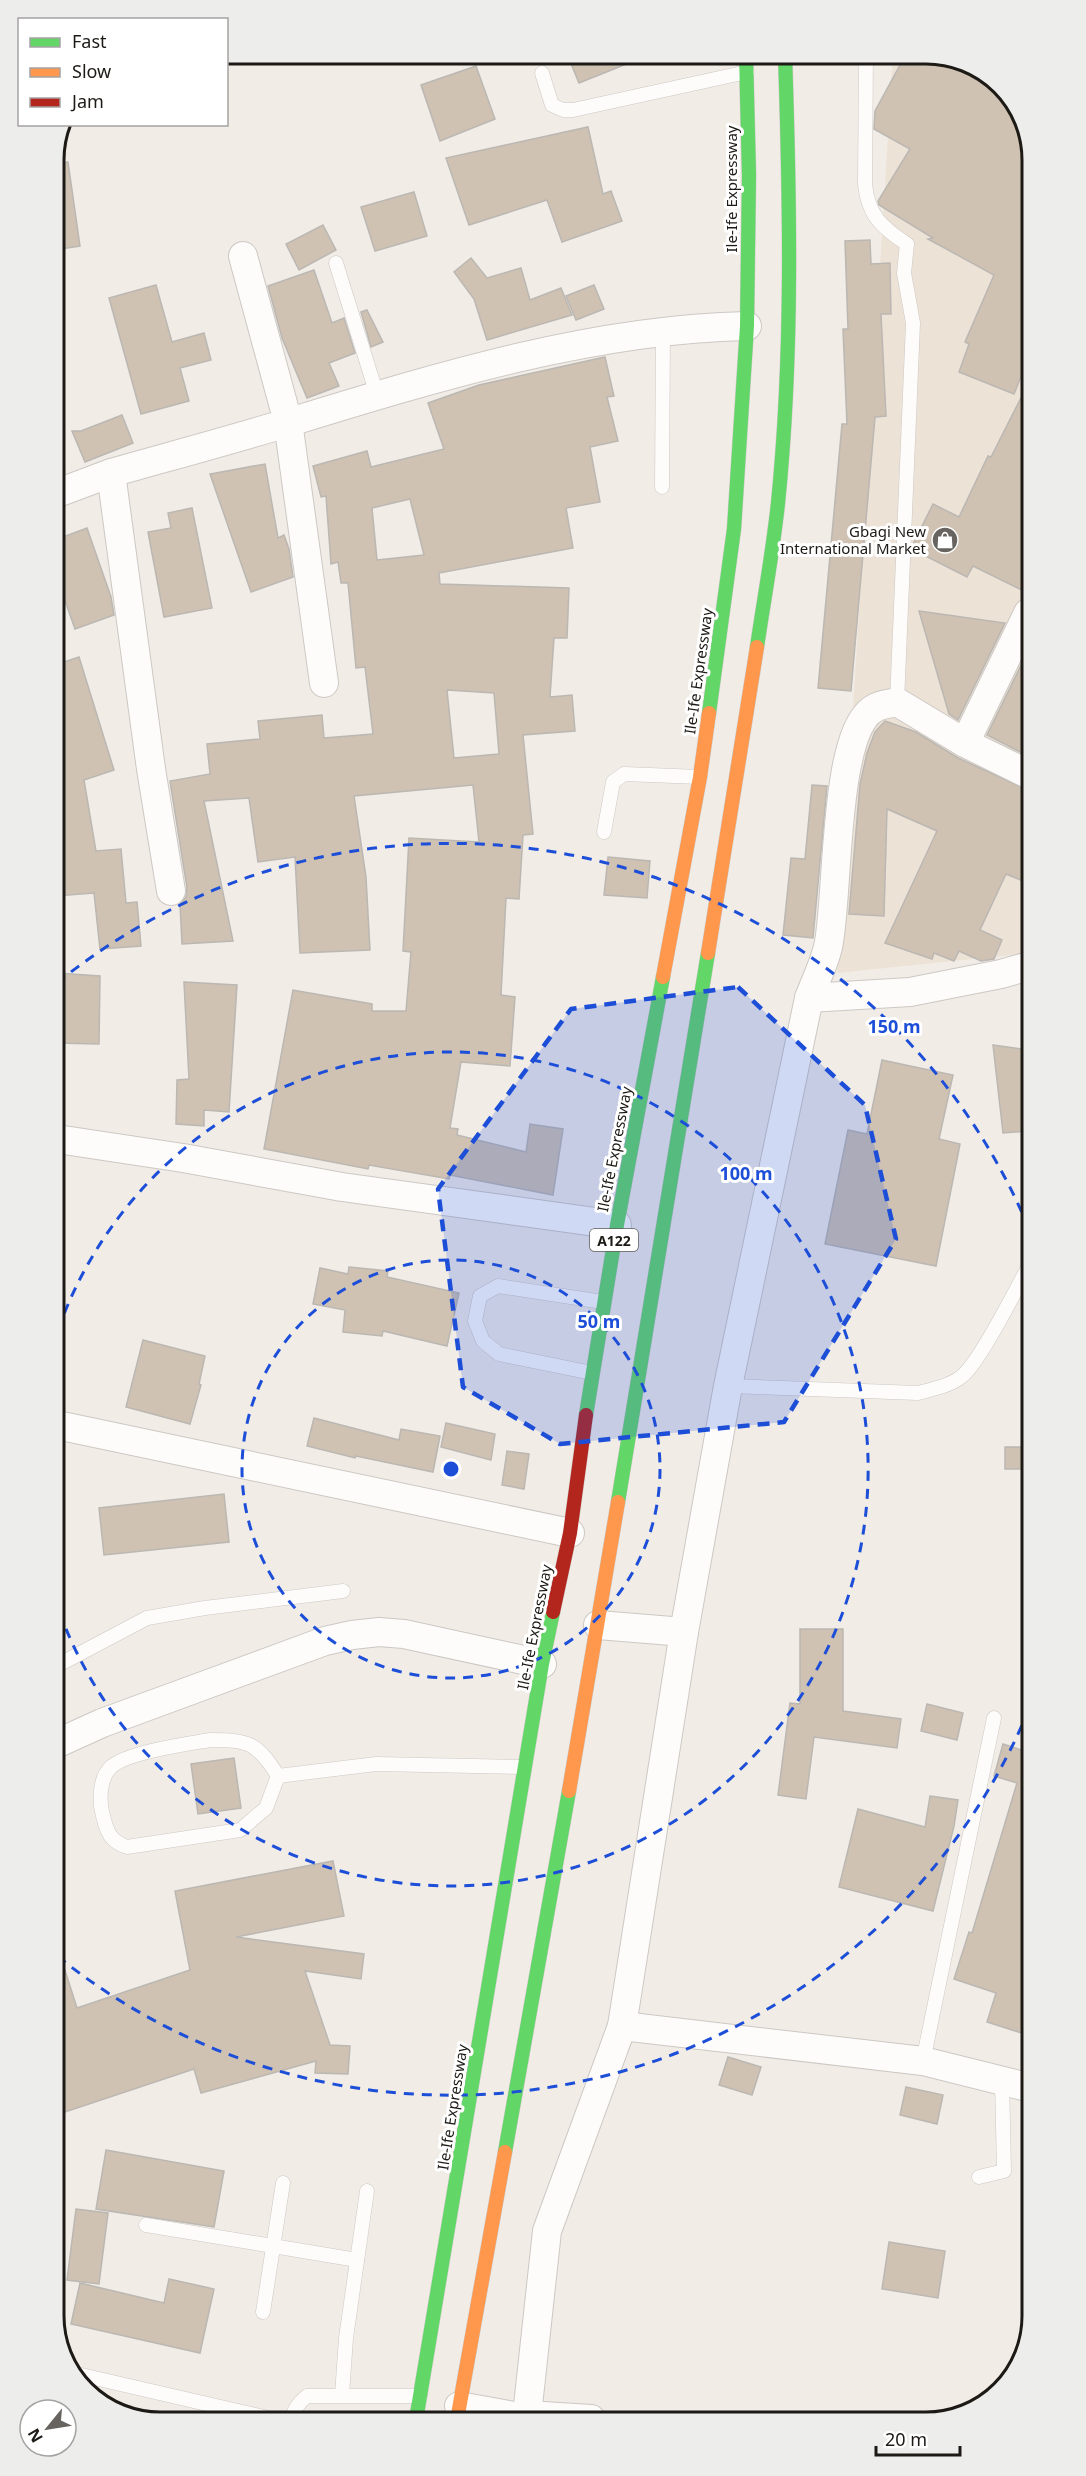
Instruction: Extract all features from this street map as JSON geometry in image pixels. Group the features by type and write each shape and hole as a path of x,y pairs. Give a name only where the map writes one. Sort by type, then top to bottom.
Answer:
{"highway":[{"name":"Ile-Ife Expressway","path":"417,2411 542,1664 570,1533 592,1373 616,1226 700,777 735,529 747,326 749,175 747,65"},
{"name":"A122","path":"458,2411 598,1625 739,763 778,504 788,359 790,213 785,65"}],"street":[{"path":"243,256 288,422 324,683"},
{"path":"65,490 111,473 496,362 663,331 696,327 747,326"},
{"path":"111,473 151,769 171,891"},
{"path":"965,743 1022,625"},
{"path":"527,2411 547,2231 622,2026 684,1632 728,1386 809,998 828,947 843,786 850,746 867,714 875,708 897,702 965,743 1022,771"},
{"path":"809,998 910,992 1022,968"},
{"path":"65,1140 183,1158 342,1187 616,1226"},
{"path":"65,1427 570,1533"},
{"path":"598,1625 684,1632"},
{"path":"65,1740 113,1718 325,1641 352,1635 378,1632 404,1634 542,1664"},
{"path":"622,2026 923,2061 1022,2086"}],"lane":[{"path":"866,65 865,184 867,203 884,229 907,244 904,273 913,323 897,702"},
{"path":"542,73 552,105 563,110 573,110 747,72"},
{"path":"336,262 378,395"},
{"path":"662,488 663,331"},
{"path":"604,832 613,782 624,774 700,777"},
{"path":"728,1386 918,1393 945,1385 963,1376 976,1360 1022,1278"},
{"path":"592,1373 499,1354 483,1341 475,1322 480,1296 498,1286 603,1302"},
{"path":"65,1661 147,1618 206,1608 343,1591"},
{"path":"923,2061 994,1718"},
{"path":"210,1740 236,1740 251,1744 269,1761 278,1776 266,1808 240,1830 127,1847 114,1842 107,1833 100,1807 101,1788 111,1768 134,1756 172,1746 210,1740"},
{"path":"278,1776 376,1764 525,1767"},
{"path":"979,2177 1004,2171 1002,2080"},
{"path":"263,2312 283,2182"},
{"path":"342,2395 346,2338 367,2191"},
{"path":"146,2225 357,2260"},
{"path":"86,2376 238,2411"},
{"path":"295,2411 307,2396 420,2396"}],"highlighted area":[{"path":"738,987 865,1105 896,1239 784,1422 560,1444 463,1387 438,1189 571,1009"}],"shaded area":[{"name":"Gbagi New International Market","path":"892,65 944,66 974,77 993,93 1012,118 1021,148 1022,954 837,973"}],"building":[{"path":"572,65 624,65 579,83"},
{"path":"900,65 932,65 944,66 974,77 993,93 1012,118 1021,148 1022,160 1022,374 1014,394 959,372 969,344 965,342 994,275 928,239 933,238 879,205 878,201 910,149 874,129 875,111"},
{"path":"476,66 495,119 440,141 421,85"},
{"path":"588,127 603,194 611,191 622,221 562,242 547,200 469,225 446,158"},
{"path":"65,162 68,162 80,246 65,248"},
{"path":"414,192 427,236 375,251 361,207"},
{"path":"323,225 336,250 299,270 286,244"},
{"path":"870,240 871,264 890,263 891,314 881,314 886,416 875,417 851,691 818,688 842,424 847,424 843,329 848,329 845,241"},
{"path":"471,258 487,278 521,268 530,300 561,288 572,315 487,340 474,299 454,272"},
{"path":"314,270 332,323 344,318 355,353 329,363 339,386 307,398 282,338 268,286"},
{"path":"156,285 172,342 204,333 211,360 180,368 189,401 141,414 109,298"},
{"path":"594,285 604,309 576,320 566,296"},
{"path":"367,310 383,342 371,347 361,312"},
{"path":"605,357 614,396 607,397 618,441 590,447 600,502 566,508 573,548 439,573 440,584 569,588 567,638 554,638 550,697 572,695 575,731 523,735 533,834 523,835 519,899 506,898 501,995 515,997 510,1066 461,1062 450,1128 458,1129 457,1135 526,1152 530,1124 563,1129 553,1195 450,1175 449,1179 369,1165 368,1169 264,1149 293,990 372,1004 372,1011 406,1011 411,952 403,951 409,838 479,842 473,785 354,796 366,877 370,950 300,953 295,857 258,862 249,798 204,801 233,941 182,944 180,904 186,897 187,888 170,781 210,774 207,744 260,739 258,721 322,715 324,738 373,734 365,667 356,668 348,583 341,583 338,562 331,564 326,496 321,497 313,466 367,451 371,467 444,449 428,403 479,385","holes":["410,499 424,555 377,560 372,508","447,690 494,693 499,754 454,758"]},
{"path":"1022,396 1022,590 973,566 967,577 912,549 933,504 959,517 988,456 991,457"},
{"path":"122,415 133,443 85,462 72,431 81,431"},
{"path":"265,464 278,538 284,535 289,549 293,577 251,592 210,474"},
{"path":"192,508 212,608 164,617 148,532 171,528 168,513"},
{"path":"87,528 111,597 114,615 75,629 65,600 65,536"},
{"path":"919,611 1005,623 958,720 949,714"},
{"path":"79,657 114,770 84,780 96,851 121,849 126,903 137,902 141,946 100,949 94,893 65,895 65,662"},
{"path":"1022,663 1022,753 987,735"},
{"path":"885,721 916,732 958,758 1022,787 1022,881 1006,874 980,930 1002,940 994,959 981,961 959,951 954,961 934,953 932,959 885,943 937,831 887,809 884,916 849,914 860,784 867,753 875,732"},
{"path":"812,785 827,786 813,938 783,935 791,858 805,859"},
{"path":"608,857 650,861 647,898 604,895"},
{"path":"65,974 100,976 99,1044 65,1043"},
{"path":"184,982 237,985 229,1112 204,1110 204,1126 176,1124 177,1080 189,1079"},
{"path":"993,1045 1022,1049 1022,1132 1003,1133"},
{"path":"882,1060 953,1075 939,1139 960,1144 936,1266 825,1244 848,1130 867,1134"},
{"path":"349,1267 388,1271 387,1277 459,1293 447,1346 383,1331 382,1336 343,1332 345,1310 313,1304 320,1268 348,1274"},
{"path":"143,1340 205,1356 199,1384 201,1385 190,1424 126,1407"},
{"path":"314,1418 399,1440 401,1429 440,1436 433,1472 356,1456 355,1458 307,1446"},
{"path":"446,1423 495,1434 491,1460 441,1447"},
{"path":"1005,1447 1022,1447 1022,1469 1005,1469"},
{"path":"507,1451 529,1454 524,1489 502,1485"},
{"path":"224,1494 229,1542 104,1555 99,1508"},
{"path":"800,1629 843,1629 843,1711 901,1719 897,1748 814,1737 806,1799 778,1795 790,1703 800,1704"},
{"path":"927,1704 963,1713 957,1740 921,1731"},
{"path":"1003,1744 1022,1750 1022,2033 987,2022 996,1993 954,1979 969,1932 972,1933 1017,1783 994,1776"},
{"path":"234,1758 241,1808 198,1814 191,1764"},
{"path":"930,1796 958,1800 954,1826 933,1911 839,1887 858,1809 925,1827"},
{"path":"333,1861 344,1916 236,1937 364,1954 361,1979 305,1971 330,2045 350,2046 348,2074 315,2073 316,2061 201,2093 194,2069 65,2112 65,1970 77,2008 190,1970 175,1891"},
{"path":"728,2057 761,2067 752,2095 719,2085"},
{"path":"906,2087 943,2095 937,2124 900,2115"},
{"path":"106,2150 224,2171 214,2227 96,2209"},
{"path":"76,2209 108,2213 99,2284 67,2280"},
{"path":"889,2242 945,2251 938,2298 882,2289"},
{"path":"169,2279 214,2289 200,2353 71,2324 80,2283 164,2303"}],"traffic: fast":[{"path":"709,713 734,529 747,326 749,175 746,65"},
{"path":"757,647 778,503 786,391 789,223 785,65"},
{"path":"618,1502 708,953"},
{"path":"586,1415 617,1225 663,977"},
{"path":"417,2411 542,1664 553,1612"},
{"path":"505,2152 569,1791"}],"traffic: slow":[{"path":"708,953 757,647"},
{"path":"663,977 700,777 709,713"},
{"path":"569,1791 618,1502"},
{"path":"459,2411 505,2152"}],"traffic: jam":[{"path":"553,1612 570,1533 586,1415"}],"place":[{"name":"Gbagi New International Market","path":"945,540"}]}
